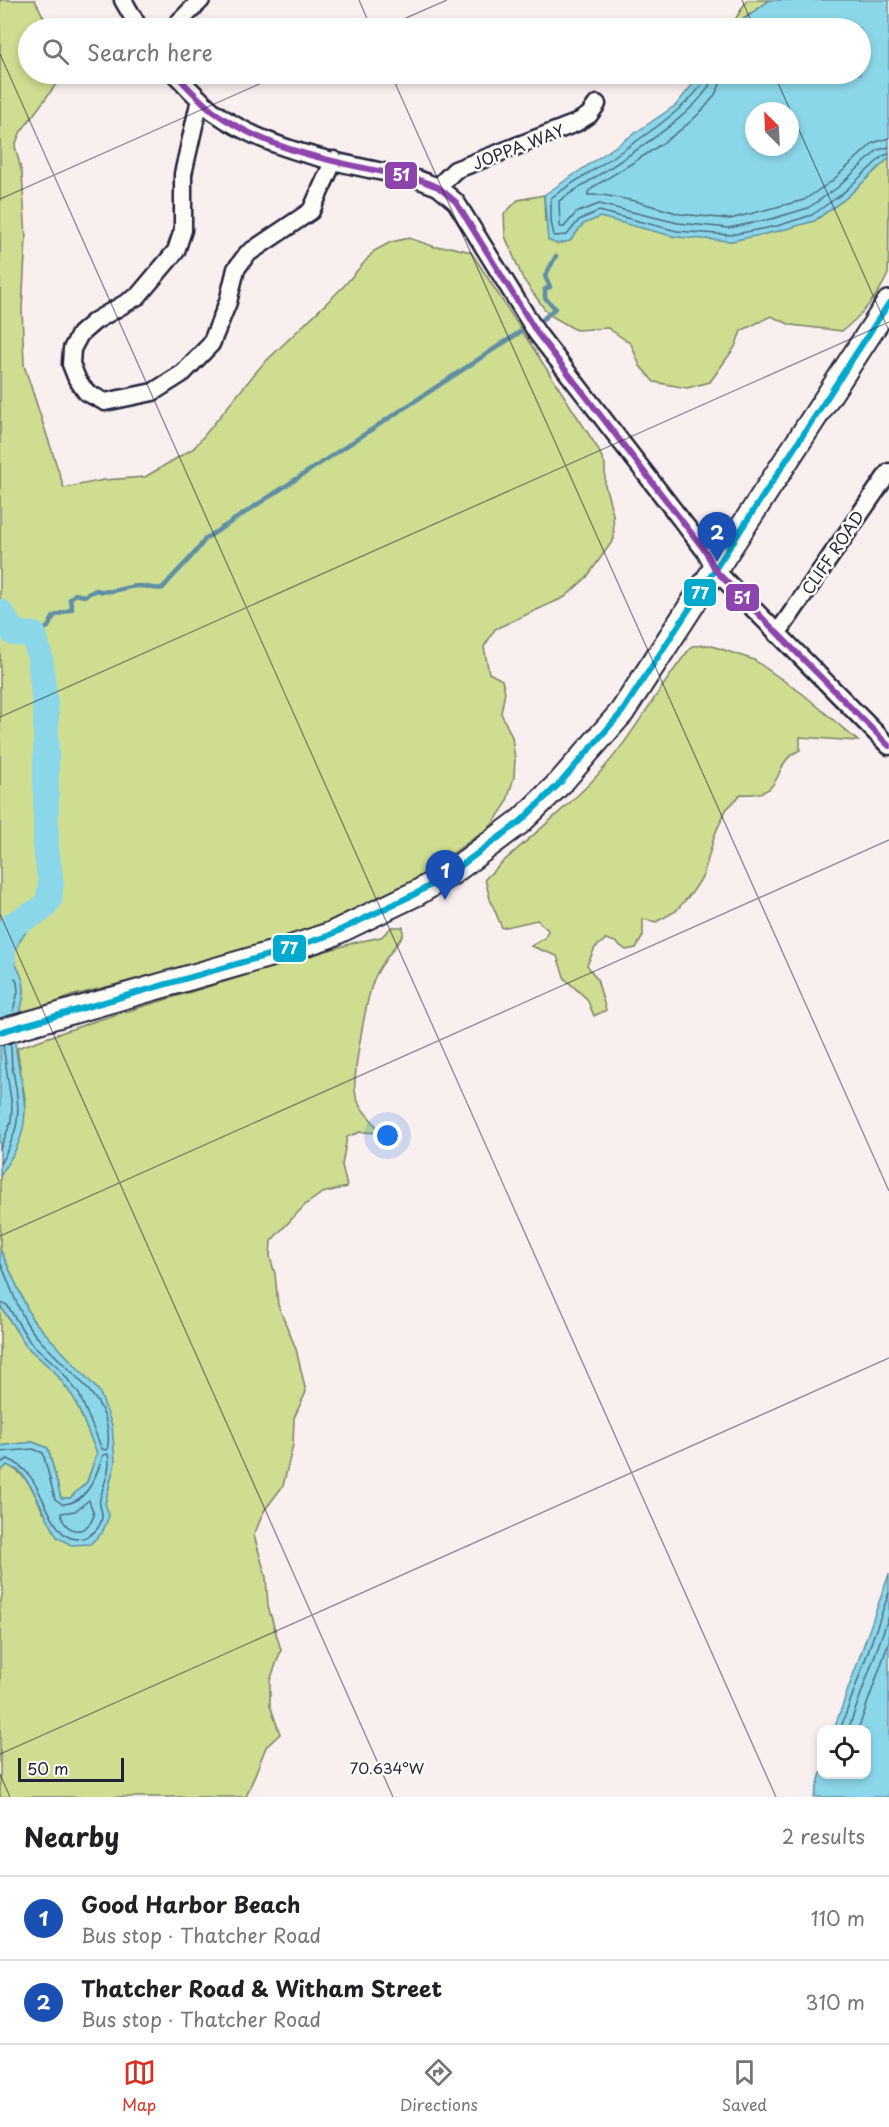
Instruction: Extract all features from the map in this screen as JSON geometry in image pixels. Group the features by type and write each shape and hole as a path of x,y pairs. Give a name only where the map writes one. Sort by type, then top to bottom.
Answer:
{"main road":[{"path":"10,1029 282,951 330,935 417,893 459,868 521,821 599,741 651,670 889,303"}],"street":[{"path":"123,0 133,18"},
{"path":"183,18 201,0"},
{"path":"185,84 200,99 241,129 276,145 417,179 438,188 456,202 537,333 706,552 716,571 889,746"},
{"path":"200,99 183,174 183,230 176,251 138,296 95,321 80,334 72,349 71,364 77,379 86,392 105,402 153,392 183,373 211,344 228,302 236,269 247,254 311,211 334,160"},
{"name":"JOPPA WAY","path":"438,188 454,170 576,123 589,115 597,104"},
{"name":"CLIFF ROAD","path":"777,634 889,472"}],"green space":[{"path":"0,0 35,0 44,18 18,18 18,84 56,84 20,133 15,146 22,173 26,238 22,309 24,365 64,488 104,480 145,477 194,448 261,366 343,287 374,251 391,242 409,238 435,247 450,247 471,252 597,447 605,464 605,485 613,514 614,539 587,577 565,597 495,629 484,647 489,673 502,680 505,692 501,713 512,737 515,759 514,777 506,804 492,825 400,891 327,922 233,954 71,996 33,1013 18,1015 24,993 23,980 13,963 9,920 0,929"},
{"path":"747,0 770,0 744,18 736,18"},
{"path":"889,158 888,274 880,290 856,319 842,331 791,325 771,316 741,331 735,347 710,382 687,388 654,382 640,366 631,344 608,328 576,330 548,314 523,279 505,236 504,214 518,200 544,195 545,221 570,241 583,224 600,217 731,241 814,221 846,198"},
{"path":"709,645 754,660 803,694 858,741 800,737 800,750 784,763 773,785 756,794 741,794 726,810 715,834 703,876 676,911 656,922 643,919 643,936 636,948 626,950 606,939 595,948 587,965 597,979 606,1010 594,1016 587,999 565,979 557,956 531,946 545,938 548,930 537,920 502,928 490,899 485,879 568,805 608,764 692,646"},
{"path":"392,927 403,927 403,935 381,966 372,986 361,1034 355,1082 356,1098 380,1133 360,1132 347,1137 342,1165 347,1187 322,1193 305,1205 271,1241 270,1257 275,1274 278,1305 296,1349 306,1392 294,1418 293,1445 283,1486 264,1511 254,1535 266,1577 268,1606 281,1650 270,1681 270,1705 280,1734 266,1747 246,1797 0,1797 0,1605 3,1590 0,1563 0,1472 7,1465 20,1473 33,1490 43,1512 105,1503 115,1462 64,1355 32,1319 0,1249 0,1176 18,1144 26,1106 17,1048 95,1021 353,943 381,937"},
{"path":"0,1305 26,1346 55,1372 74,1398 97,1453 87,1482 70,1498 61,1498 48,1448 33,1442 0,1446"}],"water":[{"path":"770,0 889,0 889,158 846,198 814,221 731,241 676,237 600,217 583,224 570,241 557,244 548,240 544,195 676,105 693,84 871,84 871,18 746,18"},
{"path":"19,917 26,932 18,943 14,957 23,980 24,990 15,1040 25,1118 23,1131 16,1148 0,1176 0,929 9,920"},
{"path":"0,1249 32,1319 99,1391 112,1425 115,1462 105,1503 109,1516 102,1533 90,1544 71,1545 57,1537 32,1488 20,1471 7,1465 0,1472 0,1446 33,1442 48,1448 61,1498 70,1498 87,1482 97,1453 74,1398 55,1372 26,1346 0,1305"},
{"path":"889,1574 889,1797 814,1797 819,1779 871,1779 871,1725 835,1725"}],"waterway":[{"path":"540,322 555,308 545,298 545,289 550,287 545,276 556,256"},
{"path":"34,635 48,627 54,616 72,609 70,599 75,594 84,596 96,590 112,591 133,586 163,588 205,539 520,332"},
{"path":"0,612 14,633 34,635 40,658 46,714 46,848 51,884 49,899 42,909 12,925 3,945 0,1013"}],"transit line":[{"name":"51","path":"185,84 214,112 261,138 312,156 417,179 438,187 456,202 537,333 706,552 716,571 889,746"},
{"name":"77","path":"0,1032 282,951 330,935 417,893 451,873 521,821 561,782 622,712 889,303"}],"place":[{"name":"Thatcher Road & Witham Street","path":"717,562"},
{"name":"Good Harbor Beach","path":"445,900"}]}
